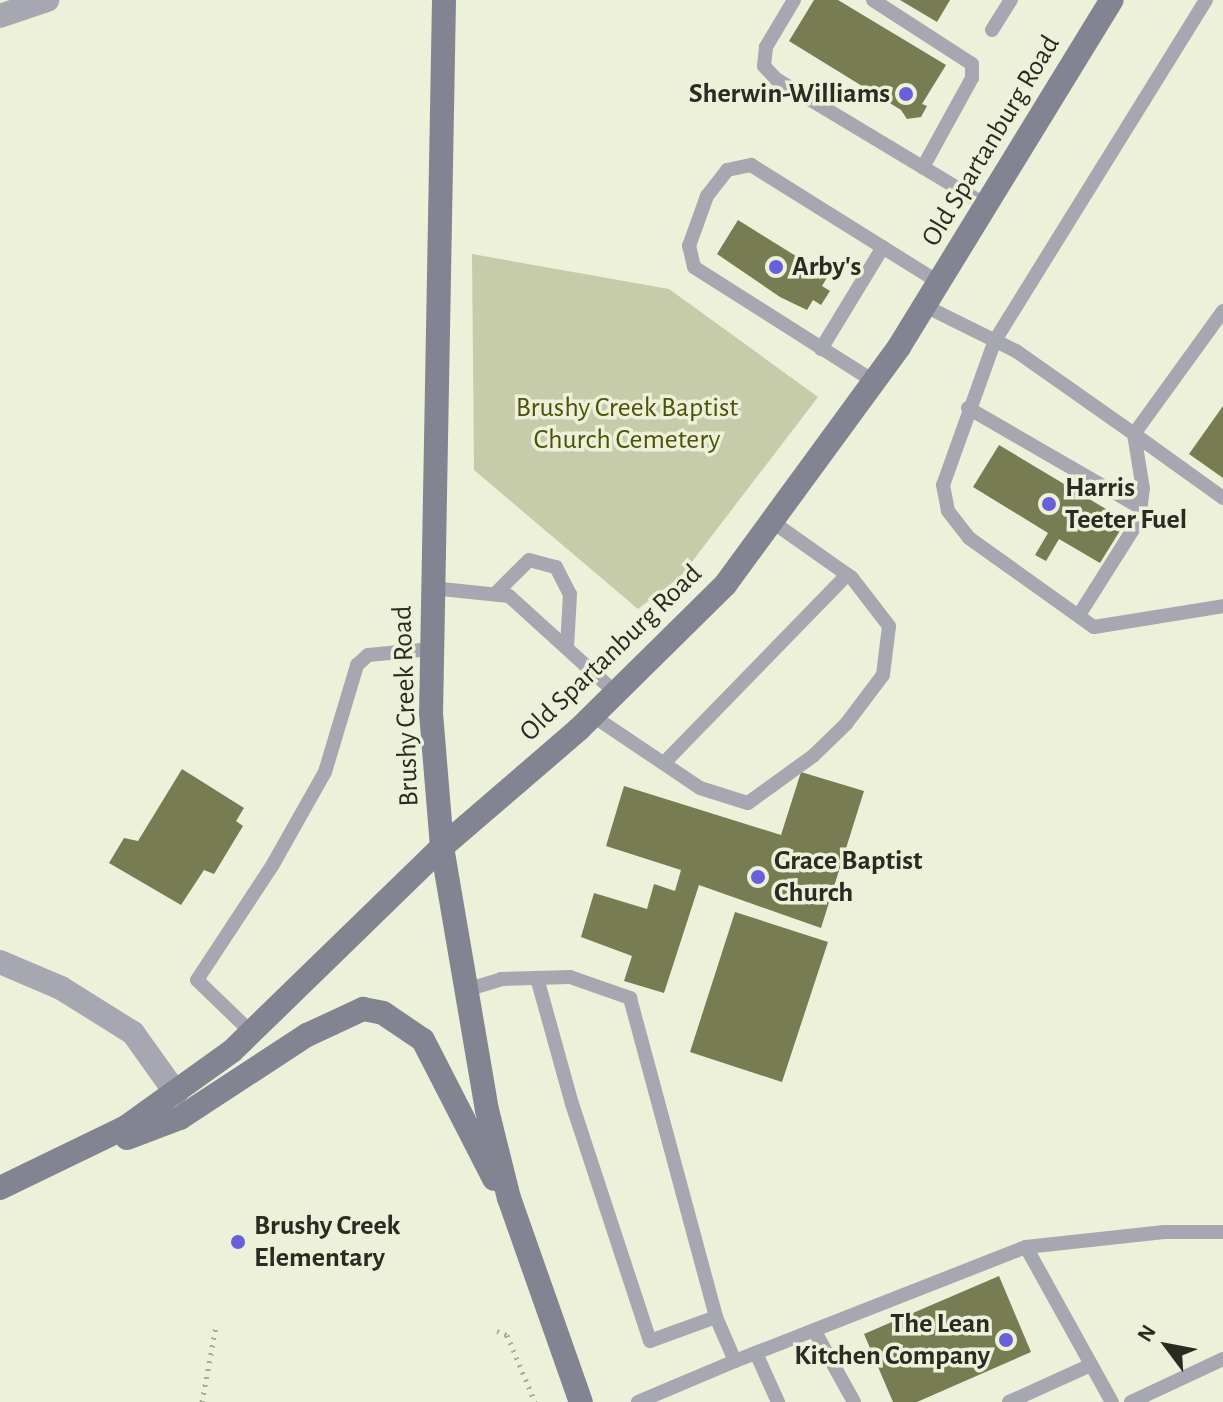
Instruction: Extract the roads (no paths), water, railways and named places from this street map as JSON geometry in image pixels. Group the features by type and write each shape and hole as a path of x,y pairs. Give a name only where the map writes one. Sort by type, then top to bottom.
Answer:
{"main road":[{"name":"Brushy Creek Road","path":"442,847 432,588 444,0"},
{"name":"Old Spartanburg Road","path":"442,847 593,716 725,585 774,523 875,382 940,283 1112,0"},
{"path":"442,847 487,1110 519,1229 581,1402"},
{"path":"0,1188 126,1127 176,1093 252,1033 442,847"},
{"path":"24,1177 180,1118 307,1035 363,1009 383,1013 423,1040 519,1229"}],"street":[{"path":"0,16 47,0"},
{"path":"0,962 61,988 133,1033 176,1093"}],"lane":[{"path":"794,0 766,47 764,66 776,79 987,206"},
{"path":"873,0 972,64 972,78 923,167"},
{"path":"992,30 1011,0"},
{"path":"1206,0 995,340 968,408 943,485 948,511 969,538 1094,627 1223,606"},
{"path":"875,382 694,267 689,246 707,196 727,170 751,165 940,283"},
{"path":"821,349 883,247"},
{"path":"925,306 995,340 1223,498"},
{"path":"1079,615 1129,542 1141,508 1134,434 1223,311"},
{"path":"968,408 1141,508"},
{"path":"593,716 666,761 700,788 748,803 813,756 846,724 883,675 889,626 847,575 774,523"},
{"path":"497,592 529,560 556,567 570,594 567,648"},
{"path":"666,761 847,575"},
{"path":"432,588 497,592 522,606 616,693"},
{"path":"252,1033 197,980 272,866 325,772 357,665 368,655 432,649"},
{"path":"466,990 501,979 570,977 630,998 716,1317 735,1361"},
{"path":"537,978 572,1104 650,1341 716,1317"},
{"path":"638,1402 1026,1247 1164,1232 1223,1232"},
{"path":"1026,1247 1112,1402"},
{"path":"814,1330 854,1402"},
{"path":"756,1353 778,1402"},
{"path":"1131,1402 1223,1359"},
{"path":"1009,1402 1091,1365"}],"place":[{"name":"Sherwin-Williams","path":"906,94"},
{"name":"Arby's","path":"776,267"},
{"name":"Harris Teeter Fuel","path":"1049,504"},
{"name":"Grace Baptist Church","path":"758,877"},
{"name":"Brushy Creek Elementary","path":"238,1242"},
{"name":"The Lean Kitchen Company","path":"1006,1340"}],"park label":[{"name":"Brushy Creek Baptist Church Cemetery","path":"627,424"}]}
